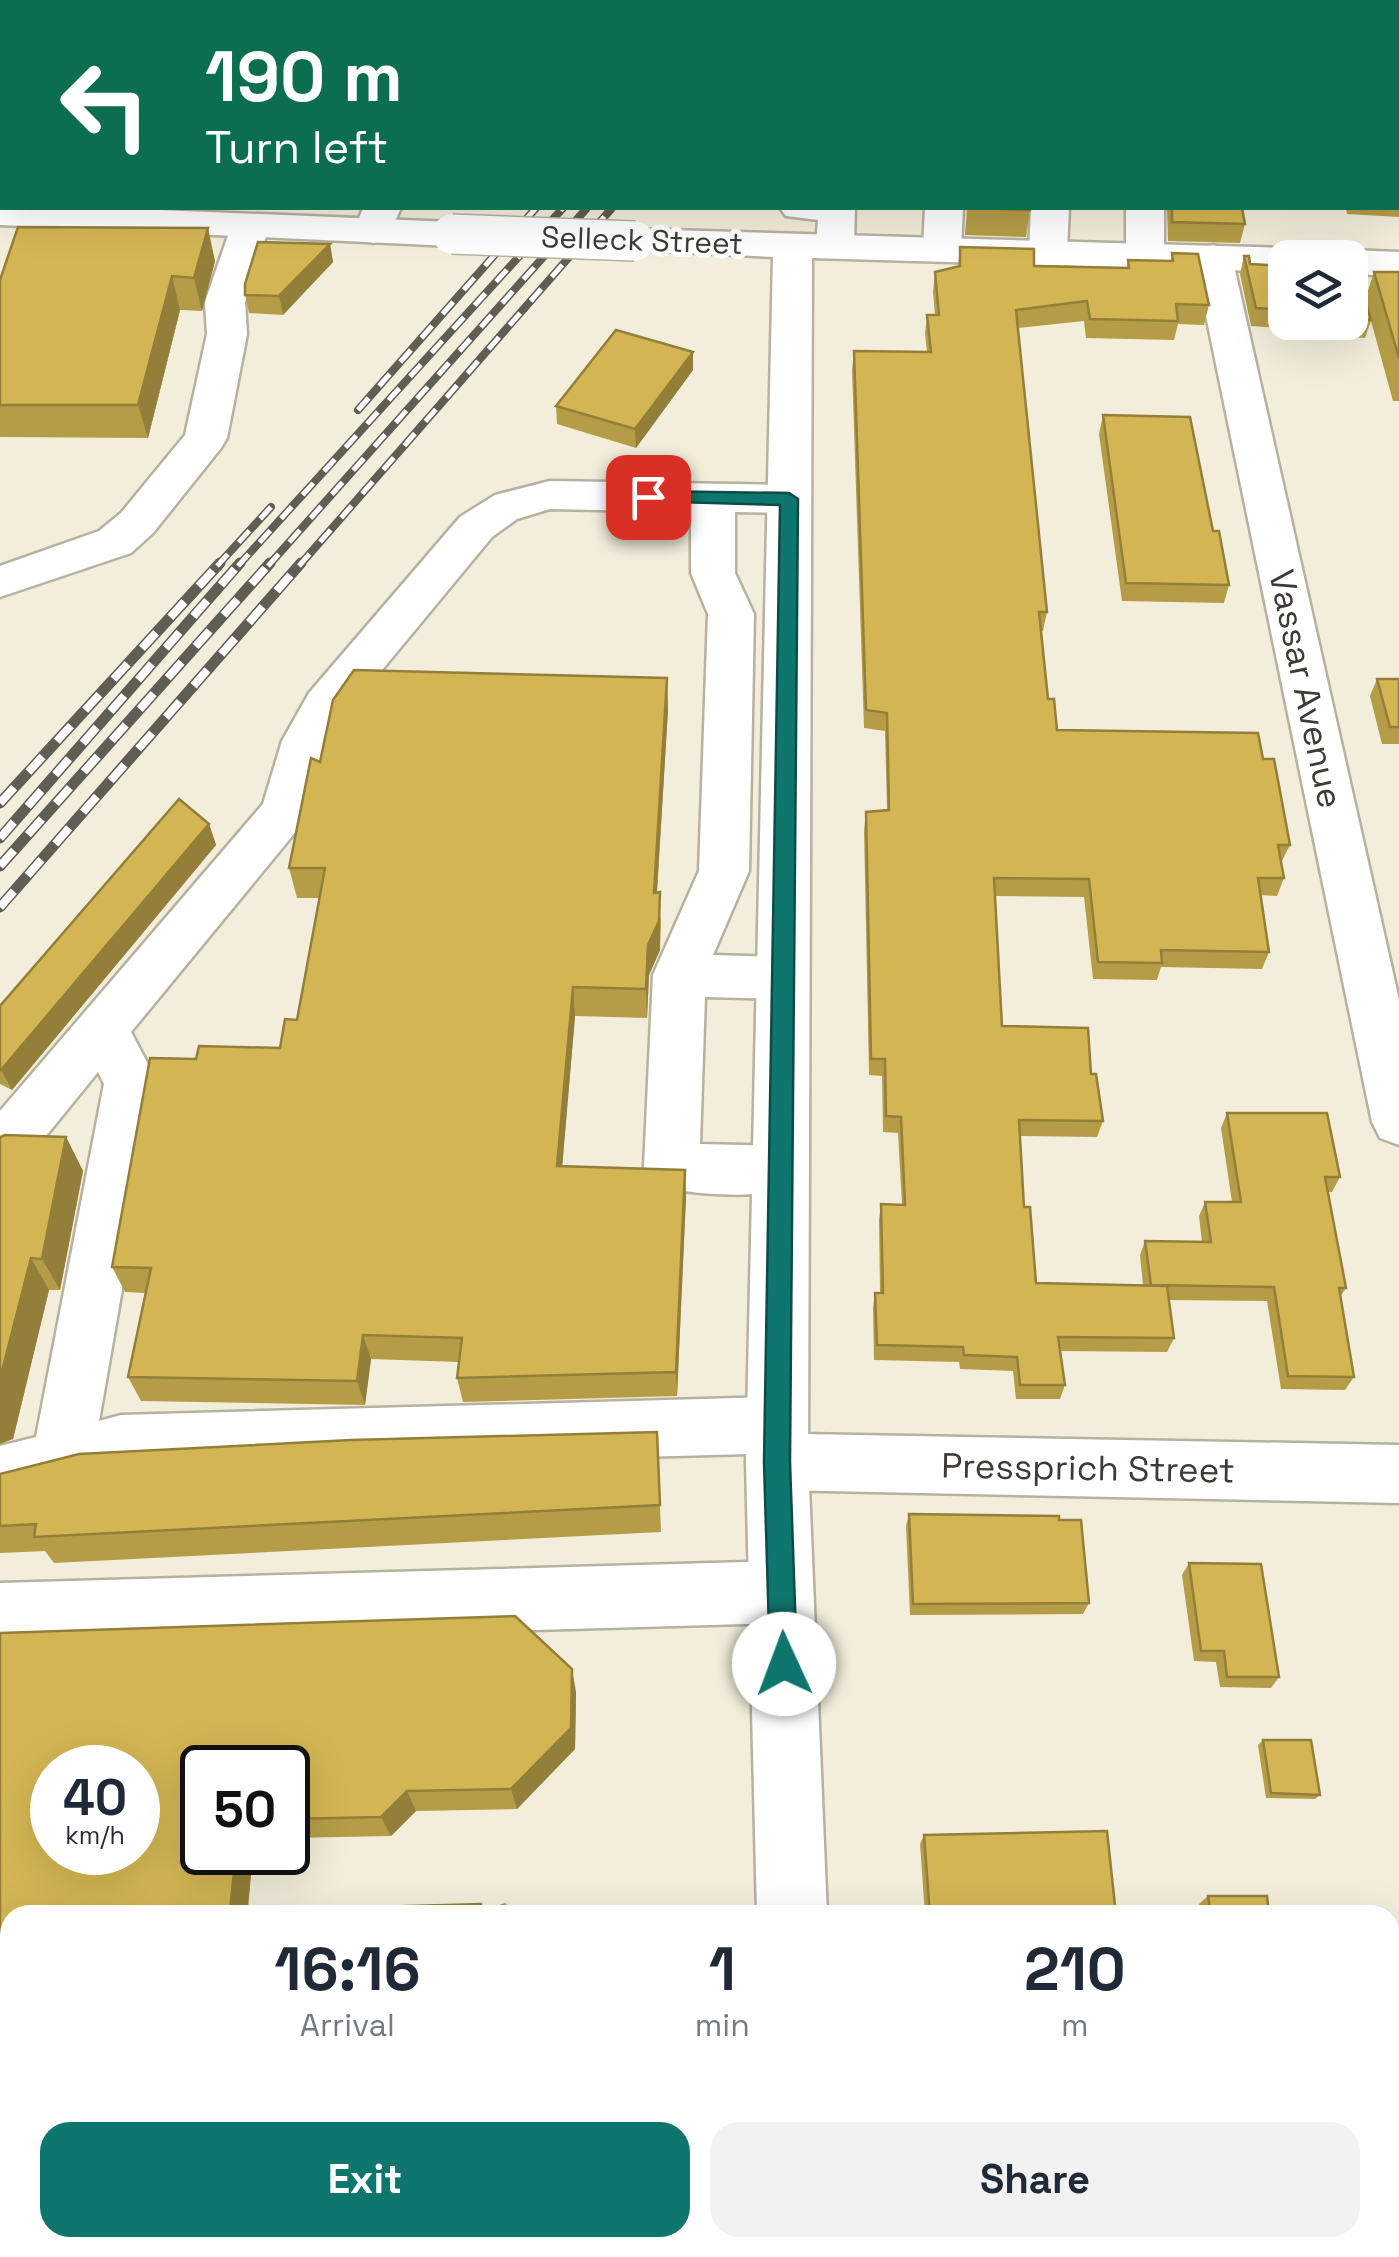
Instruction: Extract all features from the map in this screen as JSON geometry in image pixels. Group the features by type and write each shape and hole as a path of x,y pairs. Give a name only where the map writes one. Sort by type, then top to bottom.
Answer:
{"main road":[{"path":"1048,251 1050,210"},
{"path":"1145,254 1146,210"},
{"name":"Selleck Street","path":"0,214 250,226 377,219 452,234 636,241 803,226 944,222 1048,251 1268,259"},
{"path":"0,582 115,542 137,523 206,438 227,334 225,302 250,226"},
{"path":"792,1905 777,1444 789,499 803,226"},
{"name":"Vassar Avenue","path":"1213,257 1399,1122"},
{"path":"1368,263 1399,264"},
{"path":"0,1151 284,812 306,741 326,705 476,527 498,508 550,495 789,499"},
{"path":"714,498 713,573 730,614 724,870 680,976 672,1167 780,1170"},
{"path":"680,976 782,978"},
{"path":"62,1458 131,1082 102,1029"},
{"name":"Pressprich Street","path":"0,1475 121,1443 777,1444 1399,1474"},
{"path":"0,1614 781,1592"}],"building":[{"path":"1172,210 1242,210 1245,224 1172,222"},
{"path":"18,227 208,228 194,278 172,276 138,405 0,405 0,280"},
{"path":"258,242 330,244 279,296 245,295"},
{"path":"960,247 1034,249 1034,266 1129,268 1128,260 1173,261 1172,253 1198,254 1209,305 1176,304 1178,321 1090,319 1087,301 1016,310 1047,612 1039,612 1048,699 1054,699 1057,730 1258,733 1263,759 1274,759 1290,845 1278,845 1284,878 1258,878 1269,952 1161,950 1162,963 1098,962 1089,879 994,878 1002,1026 1088,1028 1091,1074 1096,1074 1103,1121 1019,1120 1024,1207 1030,1207 1036,1283 1167,1286 1174,1338 1058,1337 1065,1385 1020,1385 1017,1357 964,1355 963,1347 877,1345 875,1293 883,1293 881,1204 905,1205 901,1117 886,1116 885,1059 871,1059 866,812 889,810 887,713 866,710 854,351 931,352 927,315 939,315 935,272 960,266"},
{"path":"1244,256 1249,256 1250,264 1268,265 1268,309 1256,308"},
{"path":"1374,272 1399,272 1399,358"},
{"path":"616,330 693,352 635,429 556,406"},
{"path":"1103,415 1190,417 1213,531 1219,531 1229,585 1126,583"},
{"path":"354,670 667,678 654,893 660,892 659,921 648,945 646,989 573,987 557,1166 685,1170 676,1372 457,1378 462,1338 363,1335 357,1381 128,1377 151,1268 112,1267 150,1058 196,1059 199,1046 280,1048 285,1019 297,1020 325,868 289,868 311,758 320,762 333,700"},
{"path":"1377,679 1399,679 1399,727 1390,727"},
{"path":"179,799 209,824 0,1070 0,1006"},
{"path":"1227,1113 1327,1113 1340,1177 1325,1177 1346,1288 1339,1288 1354,1377 1288,1376 1274,1287 1151,1285 1145,1241 1211,1242 1205,1202 1241,1202"},
{"path":"0,1137 66,1137 42,1259 31,1258 0,1379"},
{"path":"657,1432 660,1505 34,1537 36,1524 0,1526 0,1474 79,1454 351,1440"},
{"path":"909,1514 1059,1516 1059,1520 1081,1520 1089,1603 913,1604"},
{"path":"1189,1563 1261,1564 1279,1677 1227,1677 1224,1651 1201,1651"},
{"path":"515,1616 572,1669 571,1728 511,1789 407,1791 381,1817 310,1819 310,1745 180,1745 180,1875 234,1875 231,1905 0,1905 0,1633"},
{"path":"1263,1740 1311,1740 1320,1795 1271,1793"},
{"path":"1107,1831 1115,1905 929,1905 924,1835"},
{"path":"1208,1896 1267,1896 1268,1905 1209,1905"}],"railway":[{"path":"358,410 534,210"},
{"path":"238,566 561,210"},
{"path":"268,566 585,210"},
{"path":"299,566 610,210"},
{"path":"217,566 271,507"},
{"path":"0,803 220,563"},
{"path":"0,838 240,563"},
{"path":"0,866 270,563"},
{"path":"0,907 301,563"}],"route":[{"path":"648,497 789,499 777,1462 784,1664"}]}
